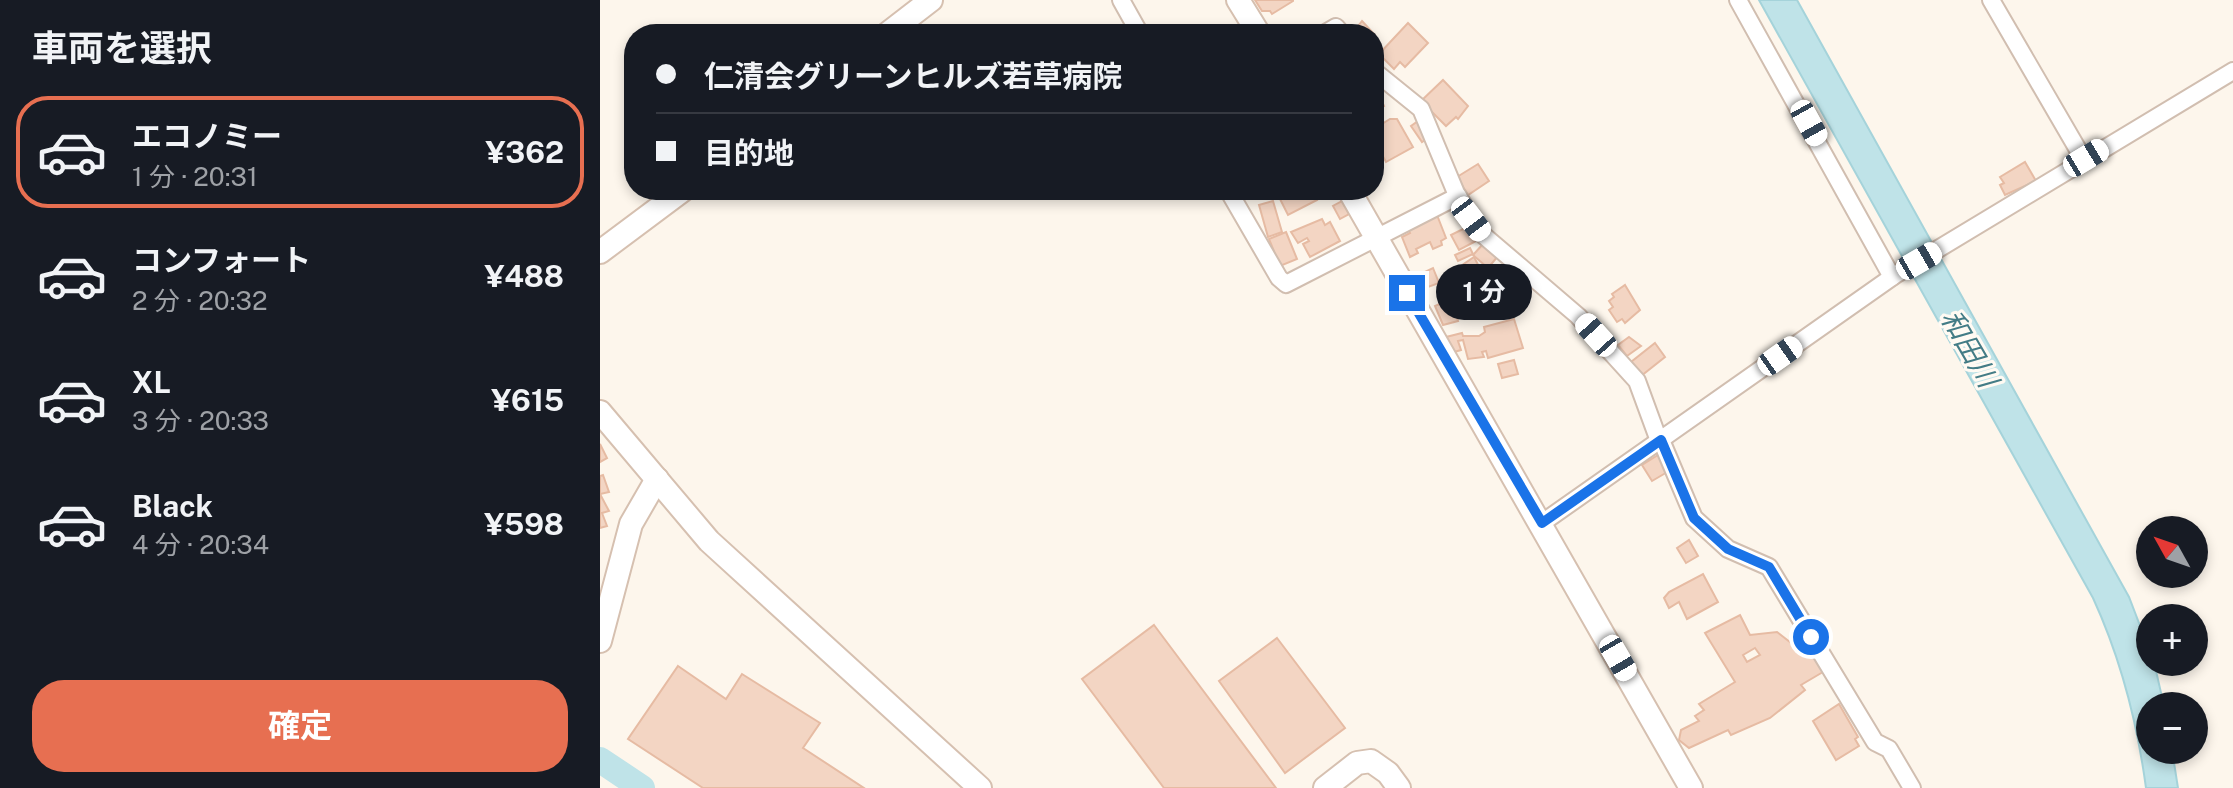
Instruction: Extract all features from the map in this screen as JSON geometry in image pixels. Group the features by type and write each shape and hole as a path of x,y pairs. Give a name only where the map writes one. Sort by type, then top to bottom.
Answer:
{"street":[{"path":"900,24 931,0"},
{"path":"1121,0 1134,24"},
{"path":"1238,0 1253,24"},
{"path":"1738,0 1893,276"},
{"path":"1991,0 2084,160"},
{"path":"1542,523 1893,276 2233,71"},
{"path":"1384,79 1421,109 1458,196 1482,234 1578,316 1637,381 1694,518 1728,549 1769,567 1875,742 1889,749 1912,788"},
{"path":"1234,200 1279,278 1286,284 1458,196"},
{"path":"600,252 670,200"},
{"path":"1355,200 1691,788"},
{"path":"600,412 709,541 980,788"},
{"path":"600,641 631,524 657,479"},
{"path":"1325,788 1357,763 1371,761 1388,773 1399,788"}],"water":[{"name":"和田川","path":"1759,0 1797,0 2129,597 2136,615 2136,676 2157,676 2161,692 2136,692 2136,730 2112,644 2093,598"},
{"path":"2142,764 2174,764 2178,788 2146,788"}],"building":[{"path":"1255,0 1293,1 1272,14 1262,11"},
{"path":"1408,23 1428,43 1405,67 1400,62 1394,69 1384,59 1384,49"},
{"path":"1443,80 1468,106 1458,119 1456,117 1446,126 1421,101"},
{"path":"1397,119 1413,147 1386,162 1384,158 1384,123"},
{"path":"1421,119 1432,135 1422,142 1411,126"},
{"path":"2025,162 2036,181 2005,195 2000,177"},
{"path":"1478,164 1489,181 1468,195 1457,177"},
{"path":"1280,200 1317,200 1288,215"},
{"path":"1273,201 1282,232 1268,237 1259,205"},
{"path":"1342,201 1349,214 1340,219 1333,206"},
{"path":"1437,215 1446,238 1441,241 1442,245 1433,249 1430,242 1416,249 1418,253 1410,257 1402,237 1410,233 1407,227"},
{"path":"1322,219 1325,225 1330,222 1340,241 1310,257 1303,244 1309,241 1307,238 1298,243 1291,232"},
{"path":"1469,226 1476,241 1459,250 1451,235"},
{"path":"1286,232 1297,259 1280,266 1269,239"},
{"path":"1484,243 1498,256 1488,268 1473,255"},
{"path":"1470,248 1473,254 1458,261 1455,255"},
{"path":"1474,257 1487,282 1446,299 1439,283 1451,278 1449,274"},
{"path":"1433,268 1439,283 1417,291 1412,278"},
{"path":"1625,285 1640,310 1625,323 1622,319 1617,322 1609,310 1613,307 1609,301 1614,297 1612,294"},
{"path":"1457,296 1465,315 1457,318 1458,321 1443,325 1435,306"},
{"path":"1514,319 1523,348 1488,358 1486,351 1482,352 1484,357 1468,359 1463,340 1458,341 1461,350 1454,352 1446,337 1462,333 1463,336 1479,336 1485,332 1484,327"},
{"path":"1629,337 1641,346 1627,356 1618,345"},
{"path":"1655,343 1665,357 1641,376 1631,362"},
{"path":"1514,360 1518,374 1502,378 1498,364"},
{"path":"600,444 607,458 600,462"},
{"path":"1658,455 1669,471 1652,481 1642,465"},
{"path":"603,475 609,492 600,494 600,476"},
{"path":"600,494 609,511 602,513 607,526 600,528"},
{"path":"1689,540 1698,556 1686,563 1677,548"},
{"path":"1703,574 1718,602 1687,619 1679,602 1669,608 1664,598 1669,592"},
{"path":"1740,615 1750,635 1777,632 1795,646 1805,639 1823,672 1801,685 1805,690 1770,718 1731,735 1728,730 1689,748 1679,740 1681,730 1699,721 1695,716 1704,710 1699,704 1735,682 1705,633","holes":["1755,648 1760,655 1747,662 1743,655"]},
{"path":"1154,625 1276,788 1164,788 1082,679"},
{"path":"1277,638 1345,728 1285,773 1219,681"},
{"path":"678,666 726,699 742,674 820,723 803,748 864,788 703,788 628,739"},
{"path":"1839,704 1858,737 1855,739 1859,746 1836,760 1813,721"}],"waterway":[{"path":"600,760 642,788"}],"route":[{"path":"1407,293 1542,523 1661,440 1694,518 1709,536 1728,549 1757,559 1769,567 1811,637"}]}
